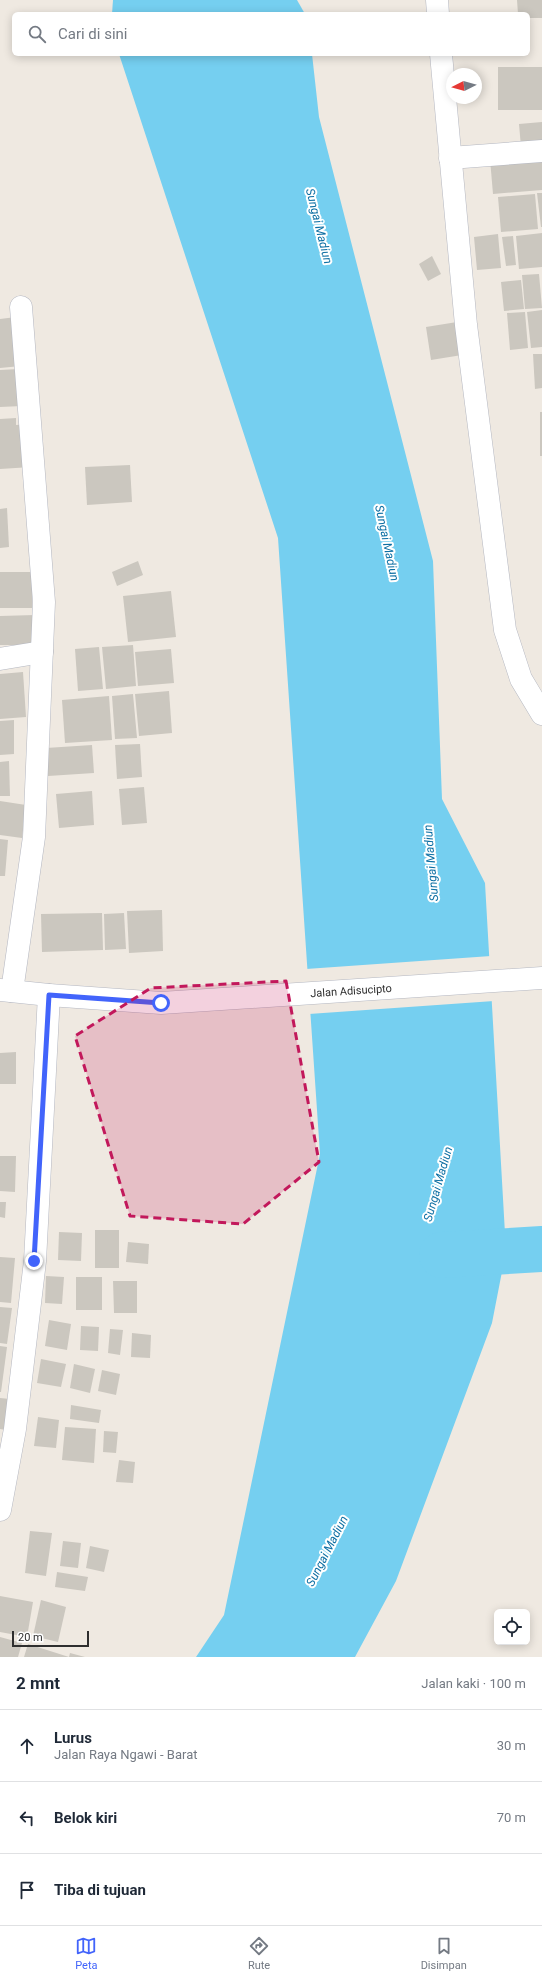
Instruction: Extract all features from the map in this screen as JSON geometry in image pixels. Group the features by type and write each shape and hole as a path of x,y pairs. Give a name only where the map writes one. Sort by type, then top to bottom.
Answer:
{"street":[{"path":"437,0 438,12"},
{"path":"441,56 466,325 505,630 521,679 542,714"},
{"path":"450,158 542,152"},
{"path":"6,991 34,837 44,602 21,307"},
{"path":"0,659 42,652"},
{"name":"Jalan Adisucipto","path":"6,991 161,1003 542,978"},
{"path":"0,1510 15,1429 34,1261 49,995"}],"highlighted area":[{"path":"286,981 319,1162 243,1224 130,1216 75,1036 151,988"}],"water":[{"path":"113,0 297,0 304,12 112,12"},
{"name":"Sungai Madiun","path":"120,56 312,56 319,117 433,561 442,799 485,883 506,1251 492,1323 396,1581 355,1657 196,1657 224,1615 320,1154 278,538"}],"pier":[{"path":"491,956 494,1001 309,1014 306,969"}],"building":[{"path":"517,0 542,0 542,18 530,18 530,12 518,12"},
{"path":"498,67 542,67 542,110 498,110"},
{"path":"542,122 542,146 521,147 519,124"},
{"path":"542,155 542,190 493,194 490,159"},
{"path":"537,193 542,193 542,227 541,227"},
{"path":"535,194 538,229 501,232 498,197"},
{"path":"542,233 542,267 519,269 516,236"},
{"path":"498,234 501,268 477,270 474,237"},
{"path":"513,236 516,265 506,266 502,237"},
{"path":"432,256 441,274 428,281 419,264"},
{"path":"539,274 542,308 525,309 522,275"},
{"path":"521,280 524,309 504,311 501,282"},
{"path":"542,310 542,347 531,348 527,312"},
{"path":"525,312 528,348 510,350 507,313"},
{"path":"16,317 21,366 0,368 0,319"},
{"path":"457,322 462,355 431,360 426,327"},
{"path":"533,354 542,354 542,388 535,389"},
{"path":"19,369 22,406 0,407 0,370"},
{"path":"540,412 542,412 542,456 540,456"},
{"path":"16,418 16,425 29,424 31,467 0,469 0,419"},
{"path":"130,465 132,502 87,505 85,467"},
{"path":"7,508 9,547 0,548 0,509"},
{"path":"138,561 143,575 117,586 112,572"},
{"path":"0,572 32,572 32,608 0,608"},
{"path":"171,591 176,637 128,642 123,596"},
{"path":"35,615 35,645 0,645 0,616"},
{"path":"133,645 136,686 106,689 102,647"},
{"path":"99,647 103,689 78,691 75,649"},
{"path":"171,649 174,683 138,686 135,652"},
{"path":"23,672 26,717 0,719 0,674"},
{"path":"169,691 172,733 139,736 135,694"},
{"path":"133,694 137,738 115,739 112,696"},
{"path":"109,696 112,740 65,743 62,700"},
{"path":"14,720 14,754 0,755 0,721"},
{"path":"140,744 142,777 117,779 115,745"},
{"path":"92,745 94,773 48,776 46,748"},
{"path":"9,761 10,796 0,796 0,762"},
{"path":"144,787 147,823 122,825 119,789"},
{"path":"92,791 94,825 59,828 56,794"},
{"path":"0,801 26,805 22,838 0,835"},
{"path":"0,839 8,840 5,876 0,876"},
{"path":"162,910 163,951 129,953 127,911"},
{"path":"102,913 103,950 42,952 41,914"},
{"path":"124,913 126,949 105,950 104,914"},
{"path":"16,1052 16,1084 0,1084 0,1053"},
{"path":"0,1156 16,1156 15,1192 0,1191"},
{"path":"0,1202 6,1202 5,1218 0,1217"},
{"path":"95,1230 119,1230 119,1268 95,1268"},
{"path":"59,1232 82,1233 81,1261 58,1260"},
{"path":"128,1242 149,1244 148,1264 126,1262"},
{"path":"0,1257 15,1258 11,1303 0,1302"},
{"path":"46,1276 64,1277 62,1304 45,1303"},
{"path":"76,1277 102,1277 102,1310 76,1310"},
{"path":"113,1281 137,1281 137,1313 114,1313"},
{"path":"0,1307 12,1308 7,1344 0,1343"},
{"path":"49,1320 71,1324 67,1350 45,1346"},
{"path":"81,1326 99,1327 98,1351 80,1350"},
{"path":"110,1329 123,1330 120,1355 108,1353"},
{"path":"132,1333 151,1335 150,1358 131,1357"},
{"path":"0,1346 7,1347 1,1392 0,1392"},
{"path":"41,1359 66,1364 61,1387 37,1383"},
{"path":"74,1364 95,1369 90,1393 70,1388"},
{"path":"102,1370 120,1374 116,1395 98,1391"},
{"path":"0,1398 10,1399 6,1430 0,1429"},
{"path":"71,1405 101,1410 99,1423 70,1419"},
{"path":"38,1417 59,1420 56,1448 34,1446"},
{"path":"65,1427 96,1429 94,1463 62,1460"},
{"path":"104,1431 118,1432 116,1453 103,1452"},
{"path":"119,1460 135,1462 133,1483 116,1482"},
{"path":"30,1531 52,1533 46,1576 25,1573"},
{"path":"63,1541 81,1543 78,1568 60,1566"},
{"path":"90,1546 109,1550 104,1572 86,1568"},
{"path":"57,1572 88,1577 85,1591 55,1587"},
{"path":"0,1596 33,1602 27,1637 0,1632"},
{"path":"41,1600 66,1607 58,1642 33,1636"},
{"path":"0,1637 22,1643 18,1657 0,1657"},
{"path":"28,1644 69,1657 24,1657"},
{"path":"70,1653 85,1657 69,1657"}],"waterway":[{"path":"442,1255 542,1249"}],"route":[{"path":"34,1261 49,995 161,1003"}]}
